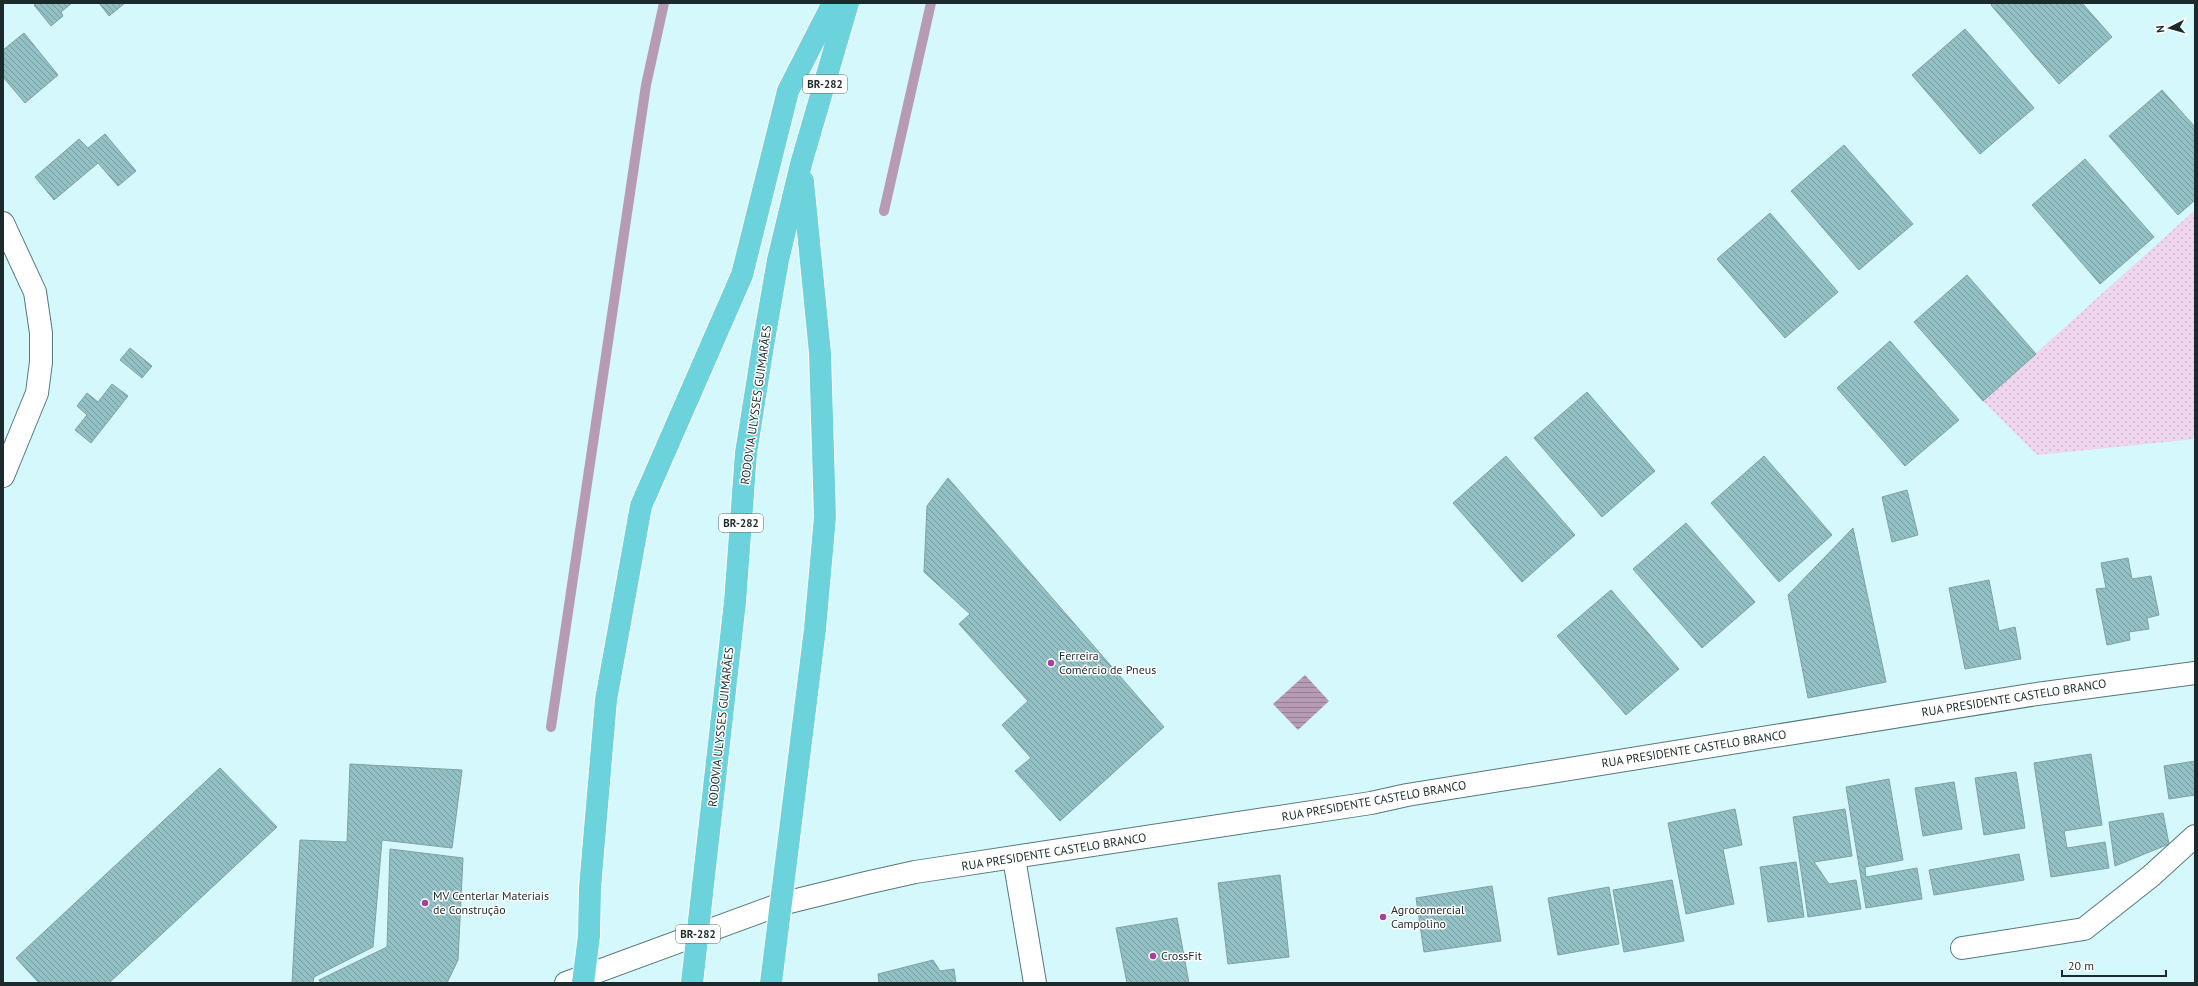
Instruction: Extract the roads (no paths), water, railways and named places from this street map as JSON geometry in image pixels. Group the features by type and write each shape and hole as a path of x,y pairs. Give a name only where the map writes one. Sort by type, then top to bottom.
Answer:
{"highway":[{"path":"578,981 606,700 641,506 742,275 788,91 833,3"},
{"name":"RODOVIA ULYSSES GUIMARÃES","path":"692,983 735,602 746,453 778,260 801,164 848,3"},
{"path":"771,983 816,621 825,517 820,354 801,164"}],"street":[{"path":"3,224 35,292 39,312 41,340 37,393 3,476"},
{"name":"RUA PRESIDENTE CASTELO BRANCO","path":"578,981 781,904 915,872 1371,804 1407,795 2029,695 2195,673"},
{"path":"1962,948 2084,929 2151,876 2195,836"},
{"path":"1014,858 1035,983"}],"waterway":[{"path":"551,727 646,85 664,3"},
{"path":"884,211 931,3"}],"place":[{"name":"Ferreira Comércio de Pneus","path":"1051,663"},
{"name":"MV Centerlar Materiais de Construção","path":"425,903"},
{"name":"Agrocomercial Campolino","path":"1383,917"},
{"name":"CrossFit","path":"1153,956"}]}
